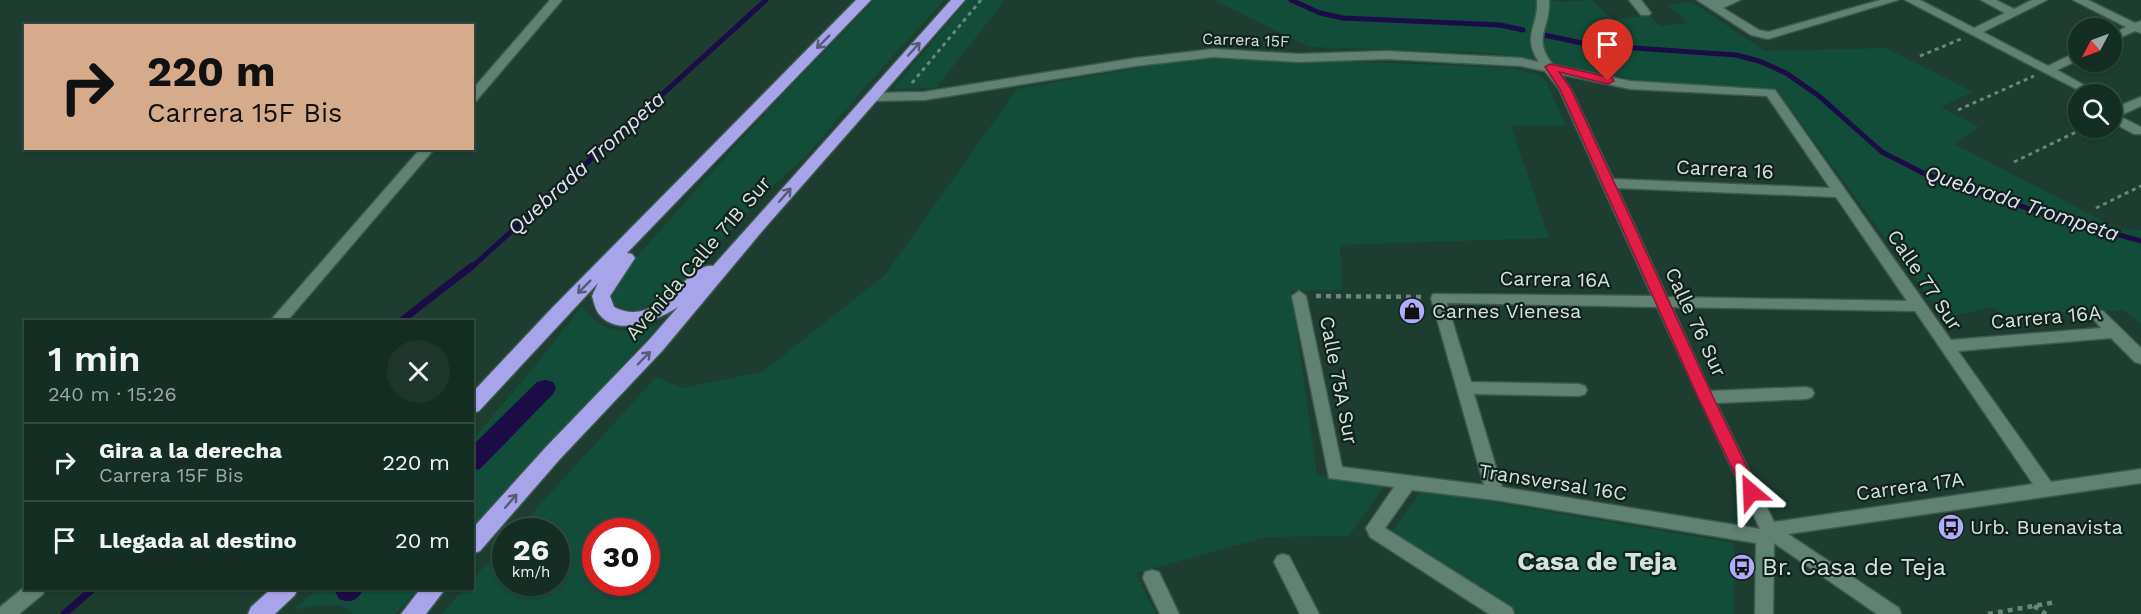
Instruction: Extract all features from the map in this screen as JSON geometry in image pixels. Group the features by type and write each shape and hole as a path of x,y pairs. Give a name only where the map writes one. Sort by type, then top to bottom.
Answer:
{"highway":[{"path":"474,404 557,314 864,0"},
{"name":"Avenida Calle 71B Sur","path":"474,543 553,453 669,331 758,225 958,0"},
{"path":"678,190 605,286 601,296 602,305 611,315 629,319 667,306 758,225"},
{"path":"260,614 285,590"},
{"path":"412,614 433,590"}],"street":[{"path":"474,96 556,0"},
{"name":"Calle 76 Sur","path":"1543,0 1544,8 1535,35 1534,46 1538,55 1550,67 1565,89 1767,534 1892,614"},
{"path":"1635,0 1645,13"},
{"path":"1708,4 1734,0"},
{"path":"1708,4 1755,33 1768,36 1892,0"},
{"path":"1911,0 2075,84"},
{"path":"1987,0 2013,13"},
{"path":"1975,32 2041,0"},
{"path":"2079,0 2139,27"},
{"path":"2122,34 2139,27"},
{"name":"Carrera 15F","path":"872,97 900,98 1036,74 1214,53 1299,58 1387,55 1521,62 1586,77 1630,84 1772,93"},
{"path":"2048,70 2068,60"},
{"name":"Calle 77 Sur","path":"1772,93 2046,489"},
{"path":"2122,109 2141,101"},
{"path":"2122,118 2139,131"},
{"path":"279,320 427,150"},
{"name":"Carrera 16","path":"1607,183 1841,193"},
{"name":"Calle 75A Sur","path":"1299,296 1335,473"},
{"path":"1438,297 1495,493"},
{"name":"Carrera 16A","path":"1438,297 1919,306"},
{"path":"2098,315 2141,357"},
{"name":"Carrera 16A","path":"1945,346 2114,332"},
{"path":"1464,388 1579,390"},
{"path":"1705,397 1806,393"},
{"name":"Transversal 16C","path":"1335,473 1495,493 1767,534"},
{"name":"Carrera 17A","path":"1767,534 1777,528 2141,476"},
{"path":"1407,483 1375,528 1376,532 1504,614"},
{"path":"1764,614 1767,534"},
{"path":"1283,562 1310,614"},
{"path":"1152,578 1170,614"},
{"path":"5,614 34,590"}],"path":[{"path":"900,98 981,0"},
{"path":"1920,56 1975,32"},
{"path":"1958,110 2048,70"},
{"path":"2014,162 2068,136"},
{"path":"2096,208 2141,186"},
{"path":"2135,189 2141,191"},
{"path":"1299,296 1438,297"},
{"path":"1988,614 2056,602"},
{"path":"2033,606 2046,614"}],"green space":[{"path":"875,0 944,0 807,155 770,189 671,293 640,310 615,305 613,289 620,275 767,111"},
{"path":"967,0 1005,0 936,88 893,89"},
{"path":"1214,0 1549,0 1566,2 1592,0 1612,19 1650,16 1660,26 1688,23 1668,5 1692,2 1765,51 1886,48 1973,92 1941,107 1979,127 1954,144 2119,229 2141,230 2141,324 2124,310 2004,317 1994,307 1944,318 1779,93 1640,80 1493,53 1309,47"},
{"path":"1236,57 1512,68 1541,76 1546,81 1566,126 1511,126 1549,238 1340,245 1342,290 1291,291 1317,474 1385,485 1349,536 1267,537 1136,573 1156,614 442,614 463,590 474,590 474,578 492,558 492,596 570,596 570,518 528,518 656,377 682,388 762,372 885,275 1017,89 1196,58"},
{"path":"582,306 599,323 617,331 637,330 660,324 474,529 474,438"},
{"path":"1422,490 1734,543 1734,614 1516,614 1390,534"},
{"path":"316,590 417,590 395,614 353,614 341,605 322,605 293,610"}],"waterway":[{"name":"Quebrada Trompeta","path":"471,268 766,0"},
{"name":"Quebrada Trompeta","path":"1291,0 1320,13 1343,18 1500,25 1523,30"},
{"name":"Quebrada Trompeta","path":"1544,35 1591,45 1736,55 1759,61 1786,73 1819,96 1882,152 1925,174 2042,213 2141,241"},
{"name":"Quebrada Trompeta","path":"402,320 472,266"},
{"path":"474,460 545,388"},
{"name":"Quebrada Trompeta","path":"64,614 92,590"}],"place":[{"name":"Carnes Vienesa","path":"1412,311"},
{"name":"Urb. Buenavista","path":"1951,527"},
{"name":"Br. Casa de Teja","path":"1742,567"}],"district":[{"name":"Casa de Teja","path":"1597,561"}],"route":[{"path":"1608,81 1550,67 1565,89 1705,397 1751,492"}]}
